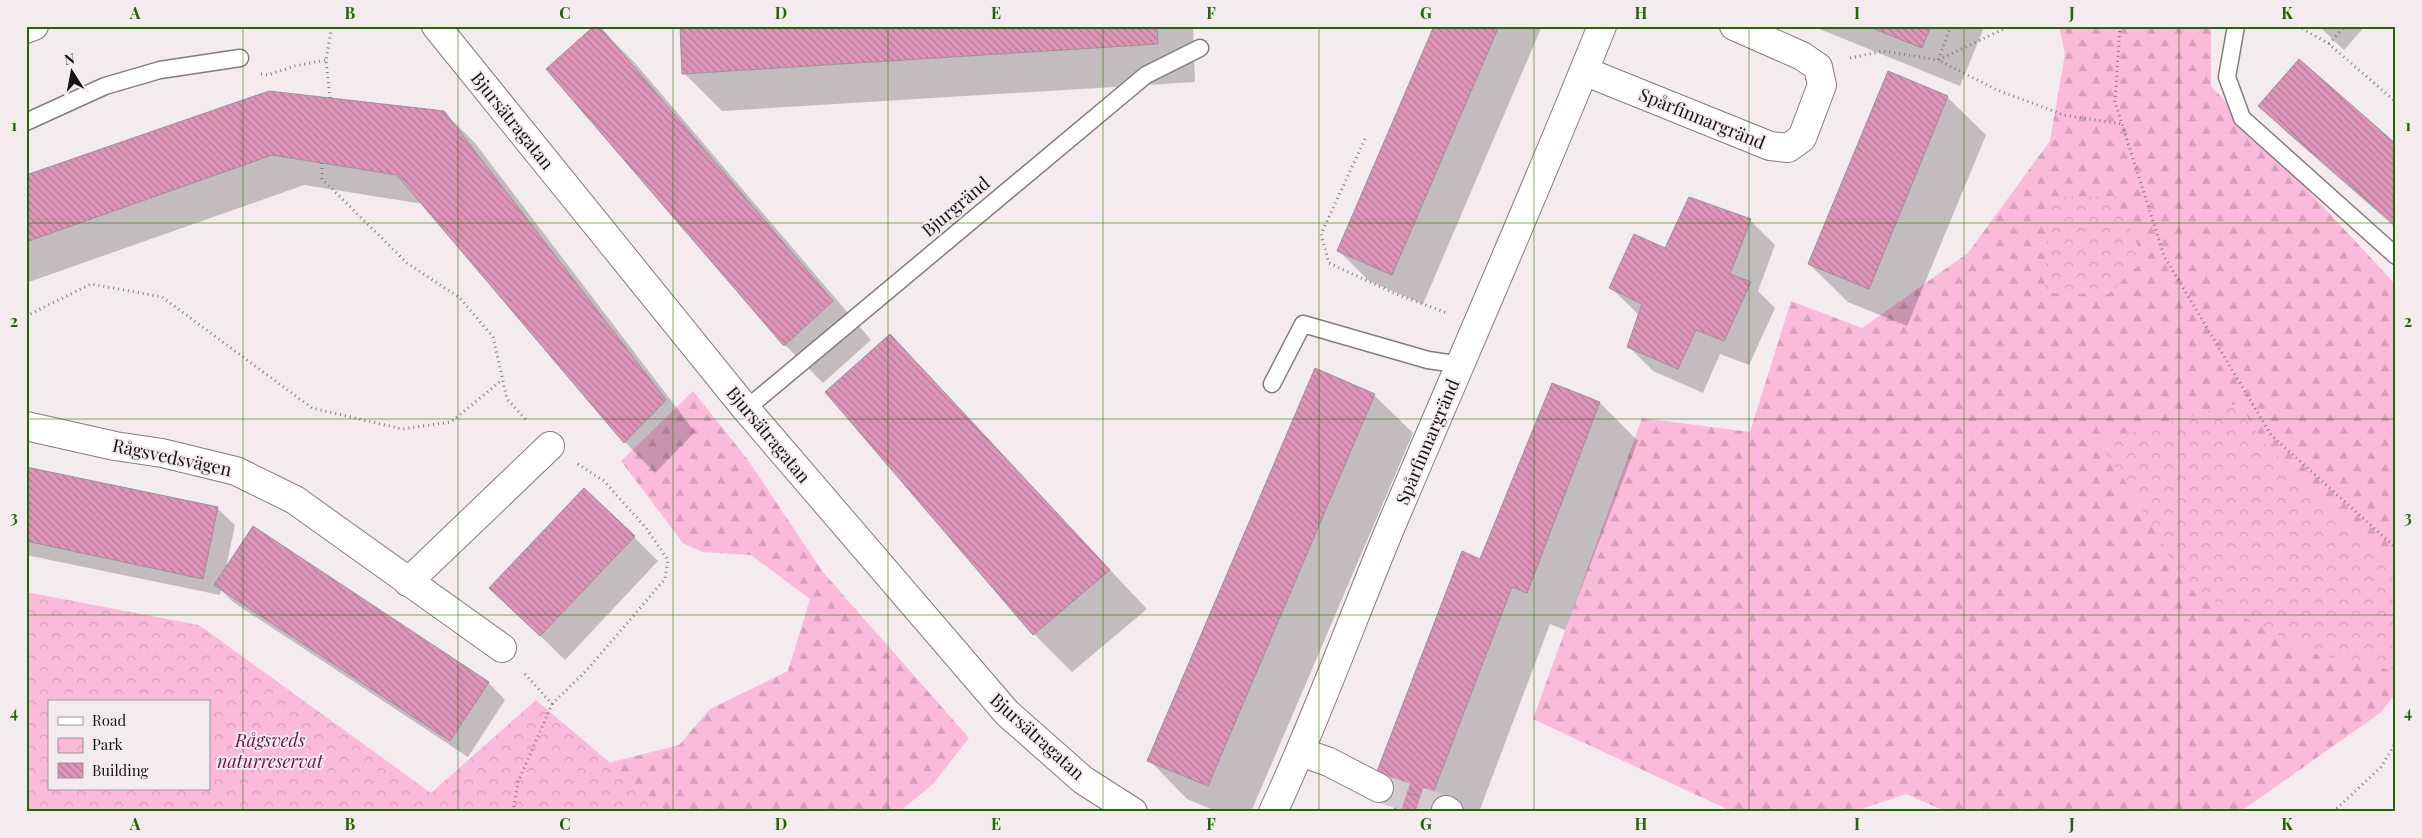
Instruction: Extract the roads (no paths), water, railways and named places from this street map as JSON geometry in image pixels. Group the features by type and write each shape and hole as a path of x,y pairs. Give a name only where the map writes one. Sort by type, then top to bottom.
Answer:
{"street":[{"path":"26,29 34,26"},
{"name":"Bjursätragatan","path":"436,26 746,409 1007,713 1083,780 1133,812"},
{"name":"Spårfinnargränd","path":"1273,812 1301,752 1389,532 1462,365 1602,26"},
{"name":"Spårfinnargränd","path":"1584,71 1770,146 1788,148 1802,138 1822,85 1818,67 1802,56 1734,26"},
{"name":"Rågsvedsvägen","path":"26,426 115,446 162,453 236,471 295,500 502,648"},
{"path":"408,582 550,446"},
{"path":"1301,752 1329,762 1379,788"}],"lane":[{"path":"2236,26 2227,77 2242,118 2396,256"},
{"name":"Bjurgränd","path":"746,409 1146,75 1200,48"},
{"path":"26,122 105,86 160,70 240,58"},
{"path":"1272,384 1302,324 1428,360 1462,365"}],"tunnel":[{"path":"1379,788 1446,810"}],"park label":[{"name":"Rågsveds naturreservat","path":"270,751"}]}
